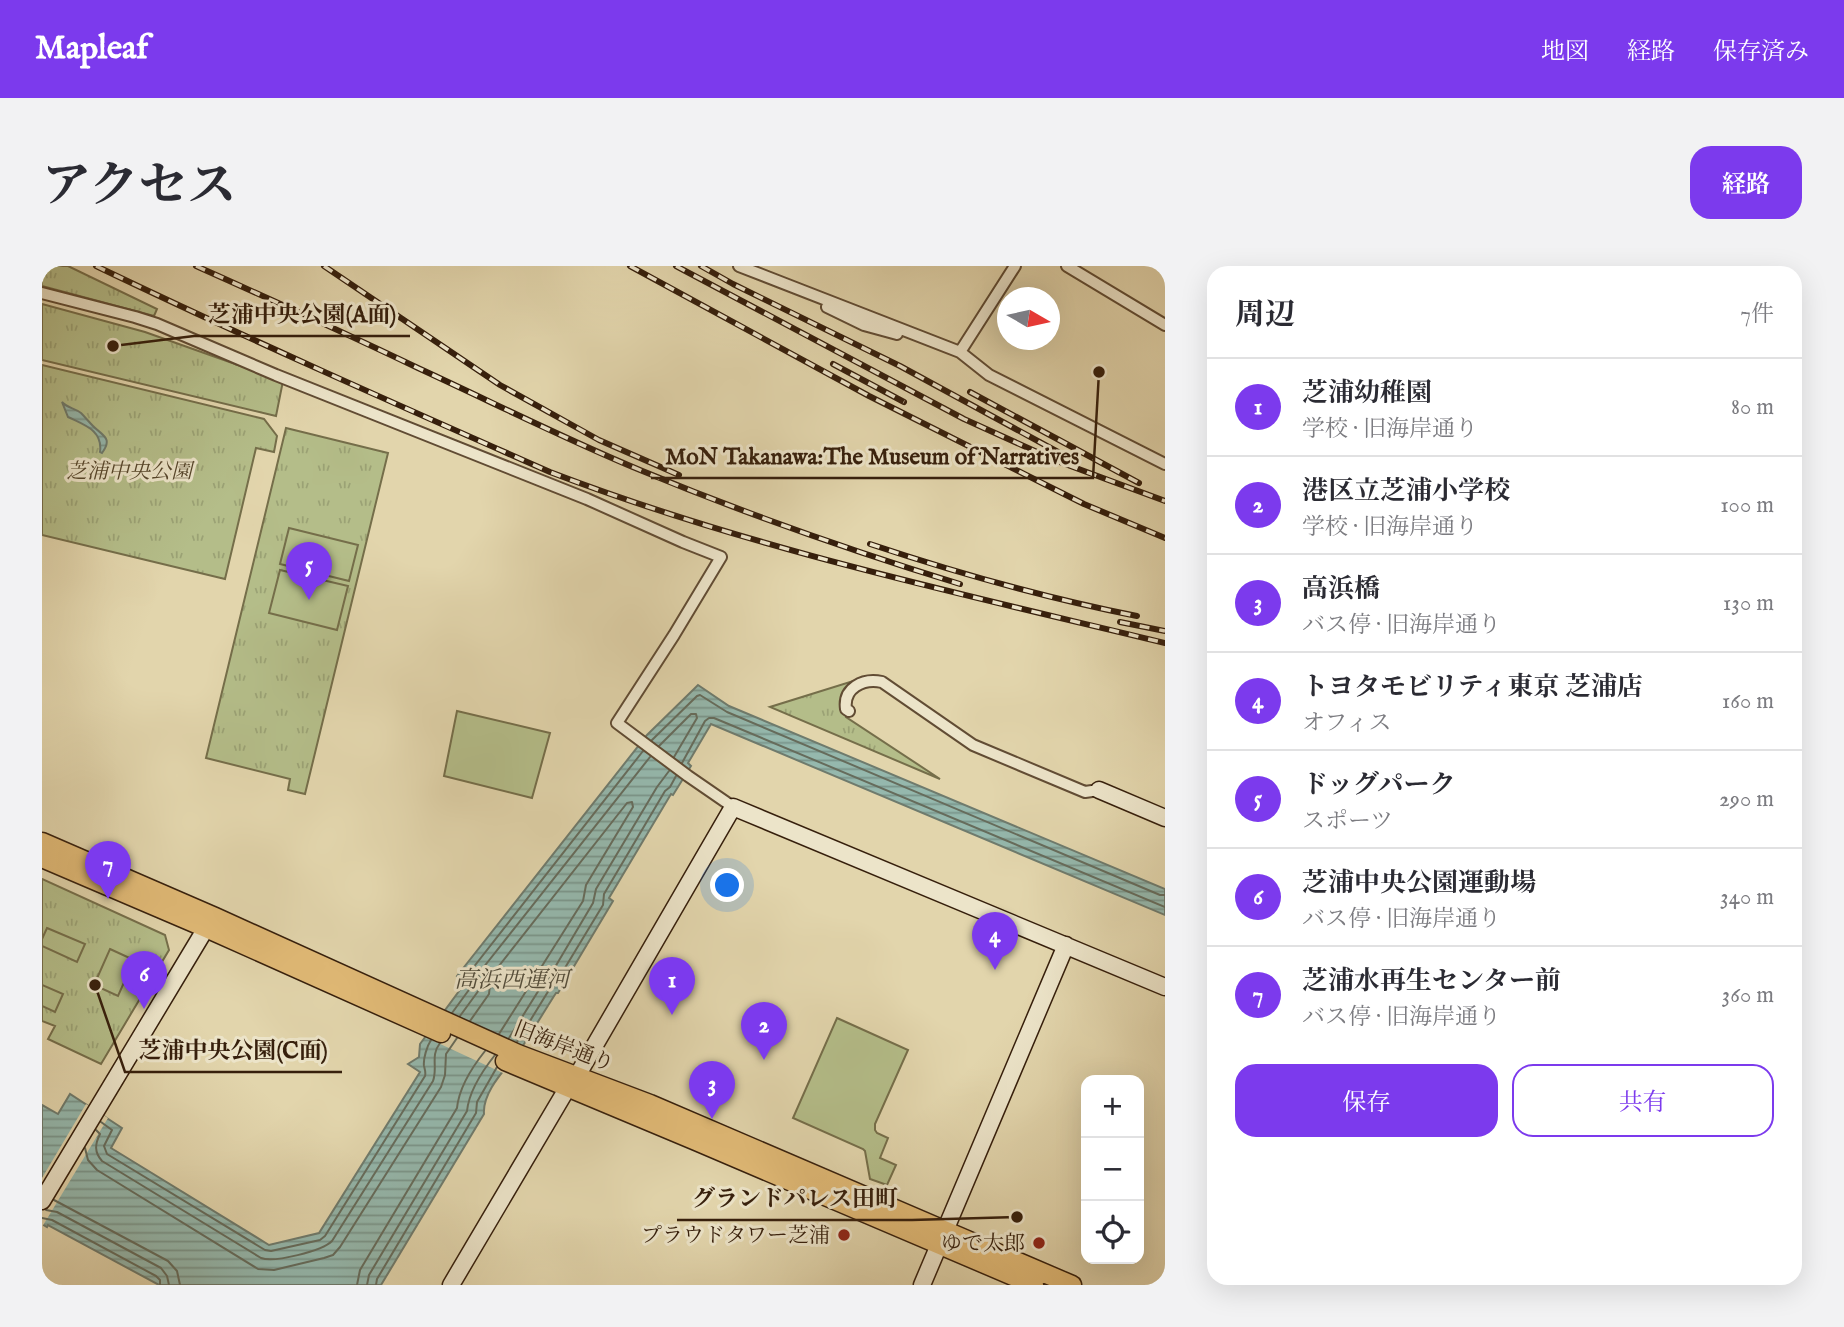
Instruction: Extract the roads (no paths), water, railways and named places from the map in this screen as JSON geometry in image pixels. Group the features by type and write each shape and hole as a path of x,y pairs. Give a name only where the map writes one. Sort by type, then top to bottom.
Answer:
{"main road":[{"name":"旧海岸通り","path":"42,842 210,922 516,1060 572,1082 650,1104 942,1238 1034,1285"},
{"name":"旧海岸通り","path":"42,858 210,922"},
{"name":"旧海岸通り","path":"942,1238 1072,1285"}],"street":[{"path":"740,266 864,325 960,352 989,376 1165,464"},
{"path":"960,352 1015,266"},
{"path":"1067,266 1165,324"},
{"path":"42,293 157,324 276,375 587,499 721,557 617,723 733,807 1165,988"},
{"path":"849,712 845,702 847,694 854,686 882,682 973,746 1085,792 1099,790 1165,818"},
{"path":"451,1285 733,807"},
{"path":"42,1201 210,922"},
{"path":"922,1285 1066,945"}],"water":[{"path":"62,402 81,413 105,438 107,444 102,453 99,438 91,429 68,417"},
{"name":"高浜西運河","path":"698,685 729,706 1165,889 1165,915 711,724 688,763 691,766 673,795 671,794 609,898 613,901 558,993 492,1086 484,1114 381,1285 159,1285 42,1224 42,1105 58,1114 70,1094 122,1128 111,1148 269,1245 319,1233 420,1072 408,1064 419,1057 420,1044 465,983 457,976 647,735"}],"railway":[{"path":"96,266 265,345 550,472 625,499 701,524 854,567 1165,643"},
{"path":"196,266 640,470 798,531 960,584"},
{"path":"324,266 500,385 599,440 679,475"},
{"path":"630,266 869,396 1084,504 1165,538"},
{"path":"676,266 964,419 1057,461 1165,501"},
{"path":"701,266 900,366 1058,452"},
{"path":"833,364 904,402"},
{"path":"970,392 1139,483"},
{"path":"870,544 1002,584 1137,616"},
{"path":"1120,622 1165,631"}],"place":[{"name":"芝浦中央公園(A面)","path":"113,346"},
{"name":"MoN Takanawa:The Museum of Narratives","path":"1099,372"},
{"name":"ドッグパーク","path":"309,600"},
{"name":"芝浦水再生センター前","path":"108,899"},
{"name":"トヨタモビリティ東京 芝浦店","path":"995,970"},
{"name":"芝浦中央公園(C面)","path":"95,985"},
{"name":"芝浦中央公園運動場","path":"144,1009"},
{"name":"芝浦幼稚園","path":"672,1015"},
{"name":"港区立芝浦小学校","path":"764,1060"},
{"name":"高浜橋","path":"712,1119"},
{"name":"グランドパレス田町","path":"1017,1217"},
{"name":"プラウドタワー芝浦","path":"844,1235"},
{"name":"ゆで太郎","path":"1039,1243"}],"park label":[{"name":"芝浦中央公園","path":"129,471"}]}
